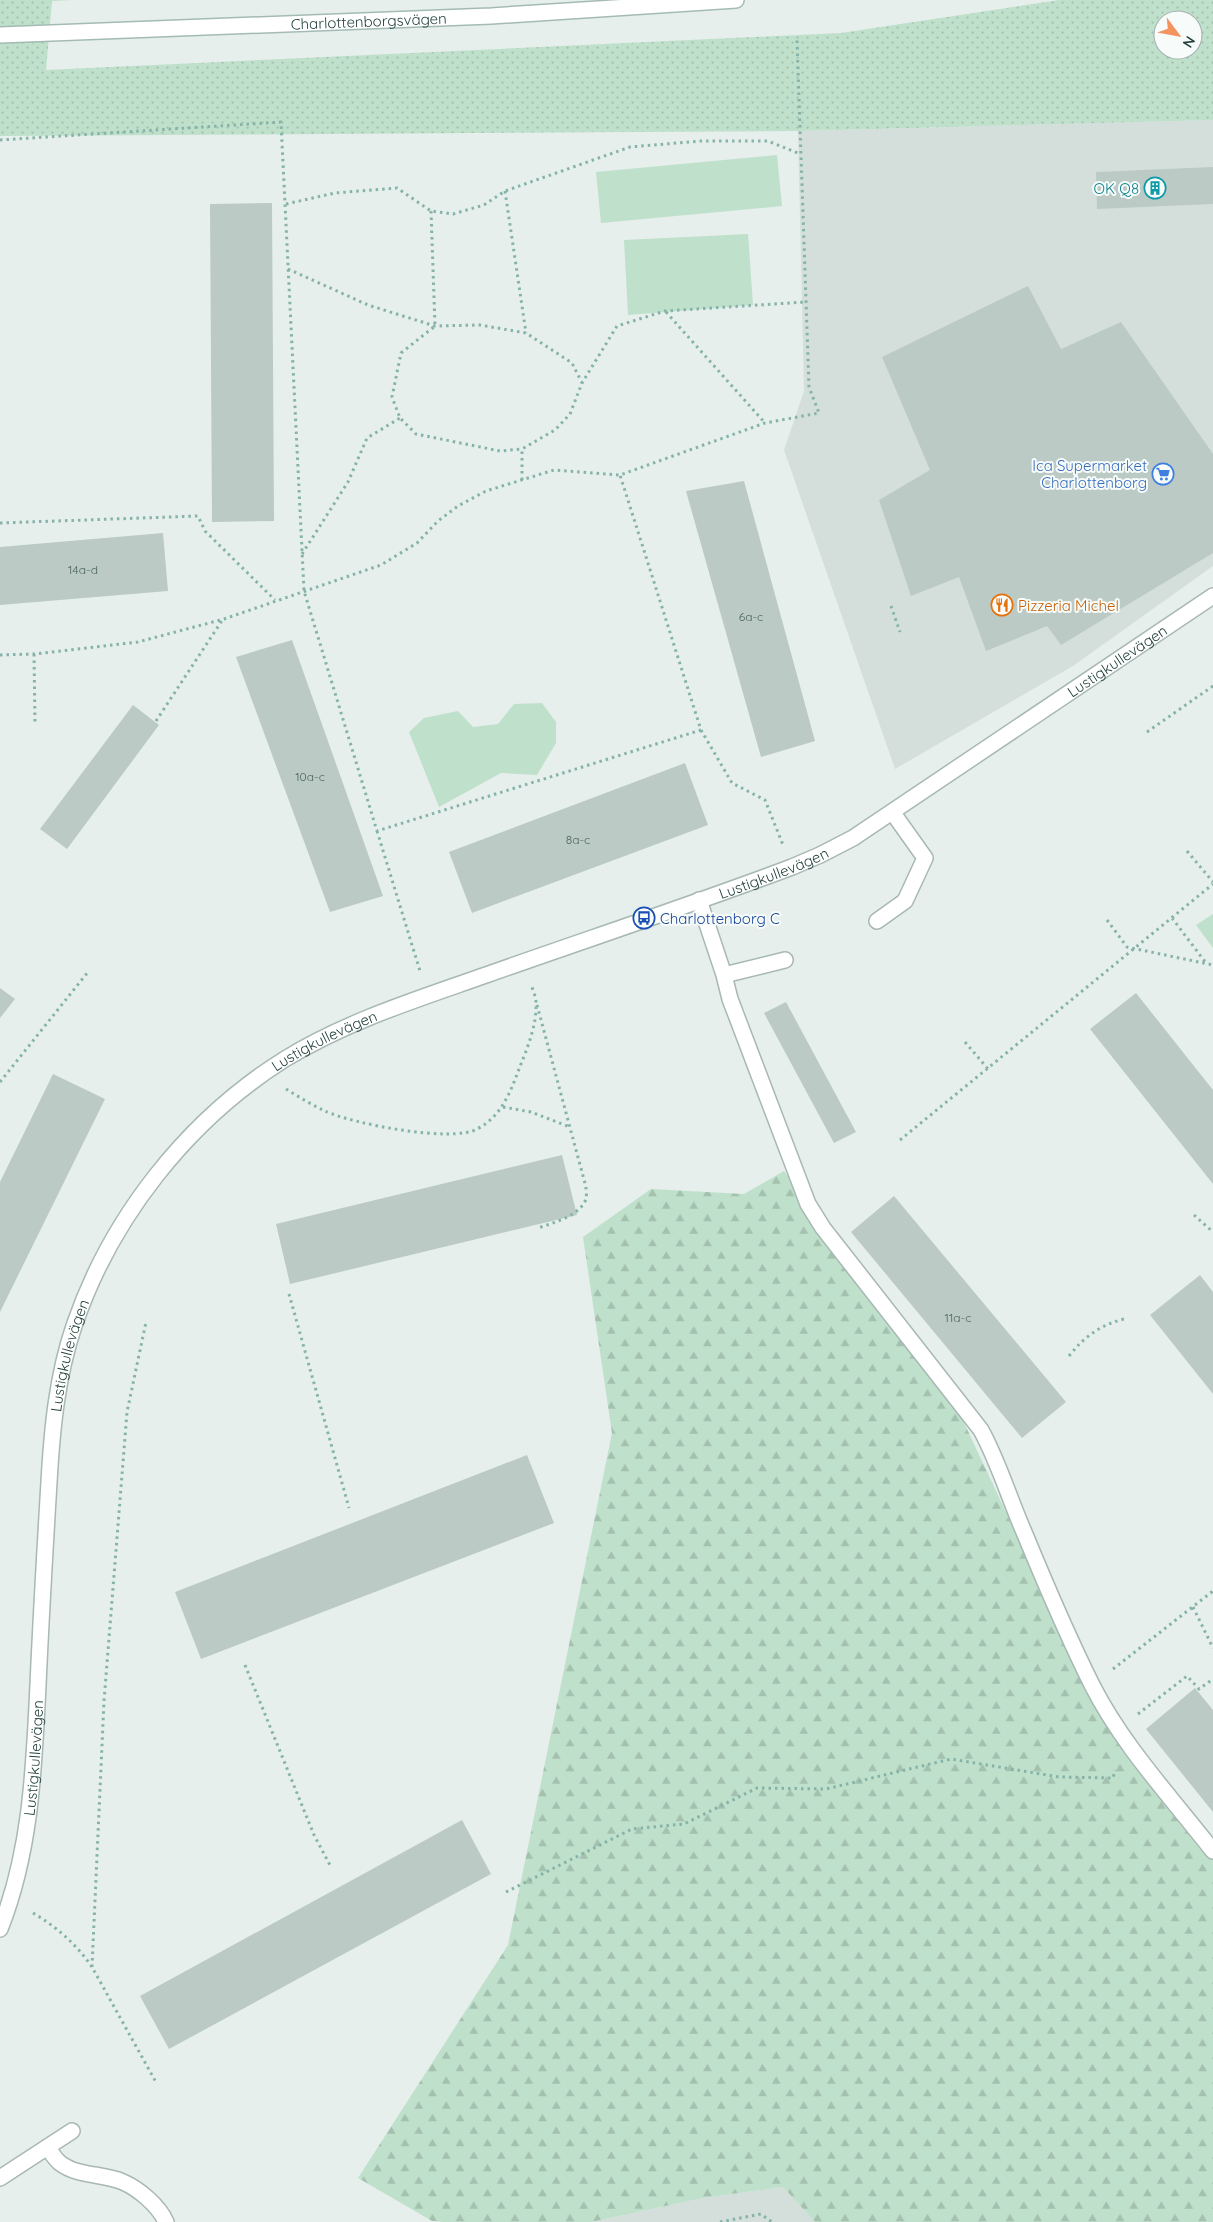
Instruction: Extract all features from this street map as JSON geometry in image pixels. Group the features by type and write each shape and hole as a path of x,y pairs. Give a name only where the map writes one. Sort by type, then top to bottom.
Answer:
{"street":[{"name":"Charlottenborgsvägen","path":"0,35 491,16 736,0"},
{"name":"Lustigkullevägen","path":"0,1929 11,1901 25,1843 31,1798 50,1450 55,1409 74,1326 92,1280 111,1244 144,1191 163,1166 191,1136 236,1094 261,1076 323,1038 428,996 820,856 892,814 1213,596"},
{"path":"877,921 905,900 925,858 892,814"},
{"path":"699,900 730,999 808,1204 822,1228 981,1430 993,1453 1024,1531 1092,1685 1120,1732 1213,1851"},
{"path":"724,975 785,960"},
{"path":"0,2178 72,2131"},
{"path":"48,2147 59,2162 74,2171 123,2182 145,2197 163,2216 166,2222"}],"path":[{"path":"0,655 34,654 138,642 224,619 381,565 417,543 438,521 458,506 486,492 554,470 620,475 765,423 819,413 809,387 797,40"},
{"path":"0,140 281,122 304,591 428,996"},
{"path":"286,204 336,193 397,188 431,211 453,214 484,205 506,190 630,148 701,141 768,142 800,154"},
{"path":"506,190 526,333"},
{"path":"431,211 435,326"},
{"path":"288,268 368,305 435,326 480,325 526,333 572,363 582,383"},
{"path":"435,326 401,353 392,397 400,418 416,434 500,451 522,449 555,430 570,414 582,383 616,326 665,311 805,302"},
{"path":"665,311 765,423"},
{"path":"302,555 348,482 367,438 400,418"},
{"path":"522,449 522,480"},
{"path":"620,475 701,730 732,783 765,800 792,867"},
{"path":"0,524 198,516 205,531 275,600"},
{"path":"891,606 900,632"},
{"path":"156,721 224,619"},
{"path":"34,654 35,724"},
{"path":"1147,732 1213,686"},
{"path":"376,831 701,730"},
{"path":"900,1140 1135,949 1213,883 1187,851"},
{"path":"1172,918 1206,964"},
{"path":"1107,920 1127,947 1213,965"},
{"path":"525,961 586,1187 586,1201 575,1212 560,1221 538,1228"},
{"path":"0,1082 88,972"},
{"path":"261,1076 325,1111 345,1118 379,1126 463,1134 477,1130 503,1107 525,1054 533,1028 536,1002"},
{"path":"965,1042 988,1069"},
{"path":"503,1107 531,1112 570,1127"},
{"path":"1194,1214 1213,1232"},
{"path":"289,1294 350,1508"},
{"path":"1069,1356 1094,1330 1111,1322 1124,1319"},
{"path":"92,1967 104,1701 127,1412 146,1322"},
{"path":"1092,1685 1213,1591"},
{"path":"1193,1607 1213,1648"},
{"path":"245,1665 314,1836 331,1867"},
{"path":"506,1892 632,1829 684,1824 757,1788 826,1789 951,1759 1059,1777 1114,1778 1120,1732 1187,1676 1199,1689 1213,1679"},
{"path":"11,1901 40,1917 62,1933 82,1953 92,1967 157,2084"},
{"path":"720,2222 761,2214 772,2222"}],"shaded area":[{"path":"1213,120 1213,566 1073,666 895,769 784,450 804,391 798,131"},
{"path":"783,2187 815,2222 591,2222 703,2198"}],"green space":[{"path":"0,0 73,0 52,1 46,70 841,33 1059,0 1213,0 1213,120 798,131 0,136"},
{"path":"777,155 782,206 601,223 596,172"},
{"path":"748,234 753,305 628,315 624,240"},
{"path":"542,703 556,722 556,743 537,775 501,773 439,807 409,732 424,718 458,711 473,727 498,724 514,704"},
{"path":"1213,914 1213,948 1196,925"},
{"path":"784,1171 938,1367 1011,1523 1121,1738 1213,1854 1213,2222 815,2222 783,2187 703,2198 591,2222 443,2222 432,2221 358,2178 508,1945 612,1433 583,1237 651,1189 744,1194"}],"building":[{"name":"OK Q8","path":"1213,167 1213,204 1097,209 1096,172"},
{"path":"272,203 274,521 212,522 210,204"},
{"path":"1028,286 1061,349 1121,322 1213,454 1213,553 1061,645 1047,626 986,651 959,577 911,596 879,500 930,470 882,357"},
{"path":"744,481 815,741 761,757 686,491"},
{"path":"163,533 168,591 0,605 0,547"},
{"path":"292,640 383,896 330,912 236,657"},
{"path":"133,705 159,725 67,849 40,829"},
{"path":"685,763 708,825 472,913 449,852"},
{"path":"0,988 15,999 0,1018"},
{"path":"1136,993 1213,1090 1213,1184 1090,1029"},
{"path":"786,1002 856,1132 834,1143 764,1013"},
{"path":"53,1074 105,1099 0,1312 0,1182"},
{"path":"562,1155 577,1215 290,1284 276,1224"},
{"path":"894,1196 1066,1402 1022,1438 851,1232"},
{"path":"1200,1275 1213,1292 1213,1394 1150,1315"},
{"path":"527,1455 554,1523 201,1659 175,1592"},
{"path":"1195,1688 1213,1710 1213,1812 1146,1729"},
{"path":"462,1820 491,1874 169,2049 140,1996"}],"place":[{"name":"OK Q8","path":"1155,188"},
{"name":"Ica Supermarket Charlottenborg","path":"1163,474"},
{"name":"Pizzeria Michel","path":"1002,605"},
{"name":"Charlottenborg C","path":"644,918"}]}
